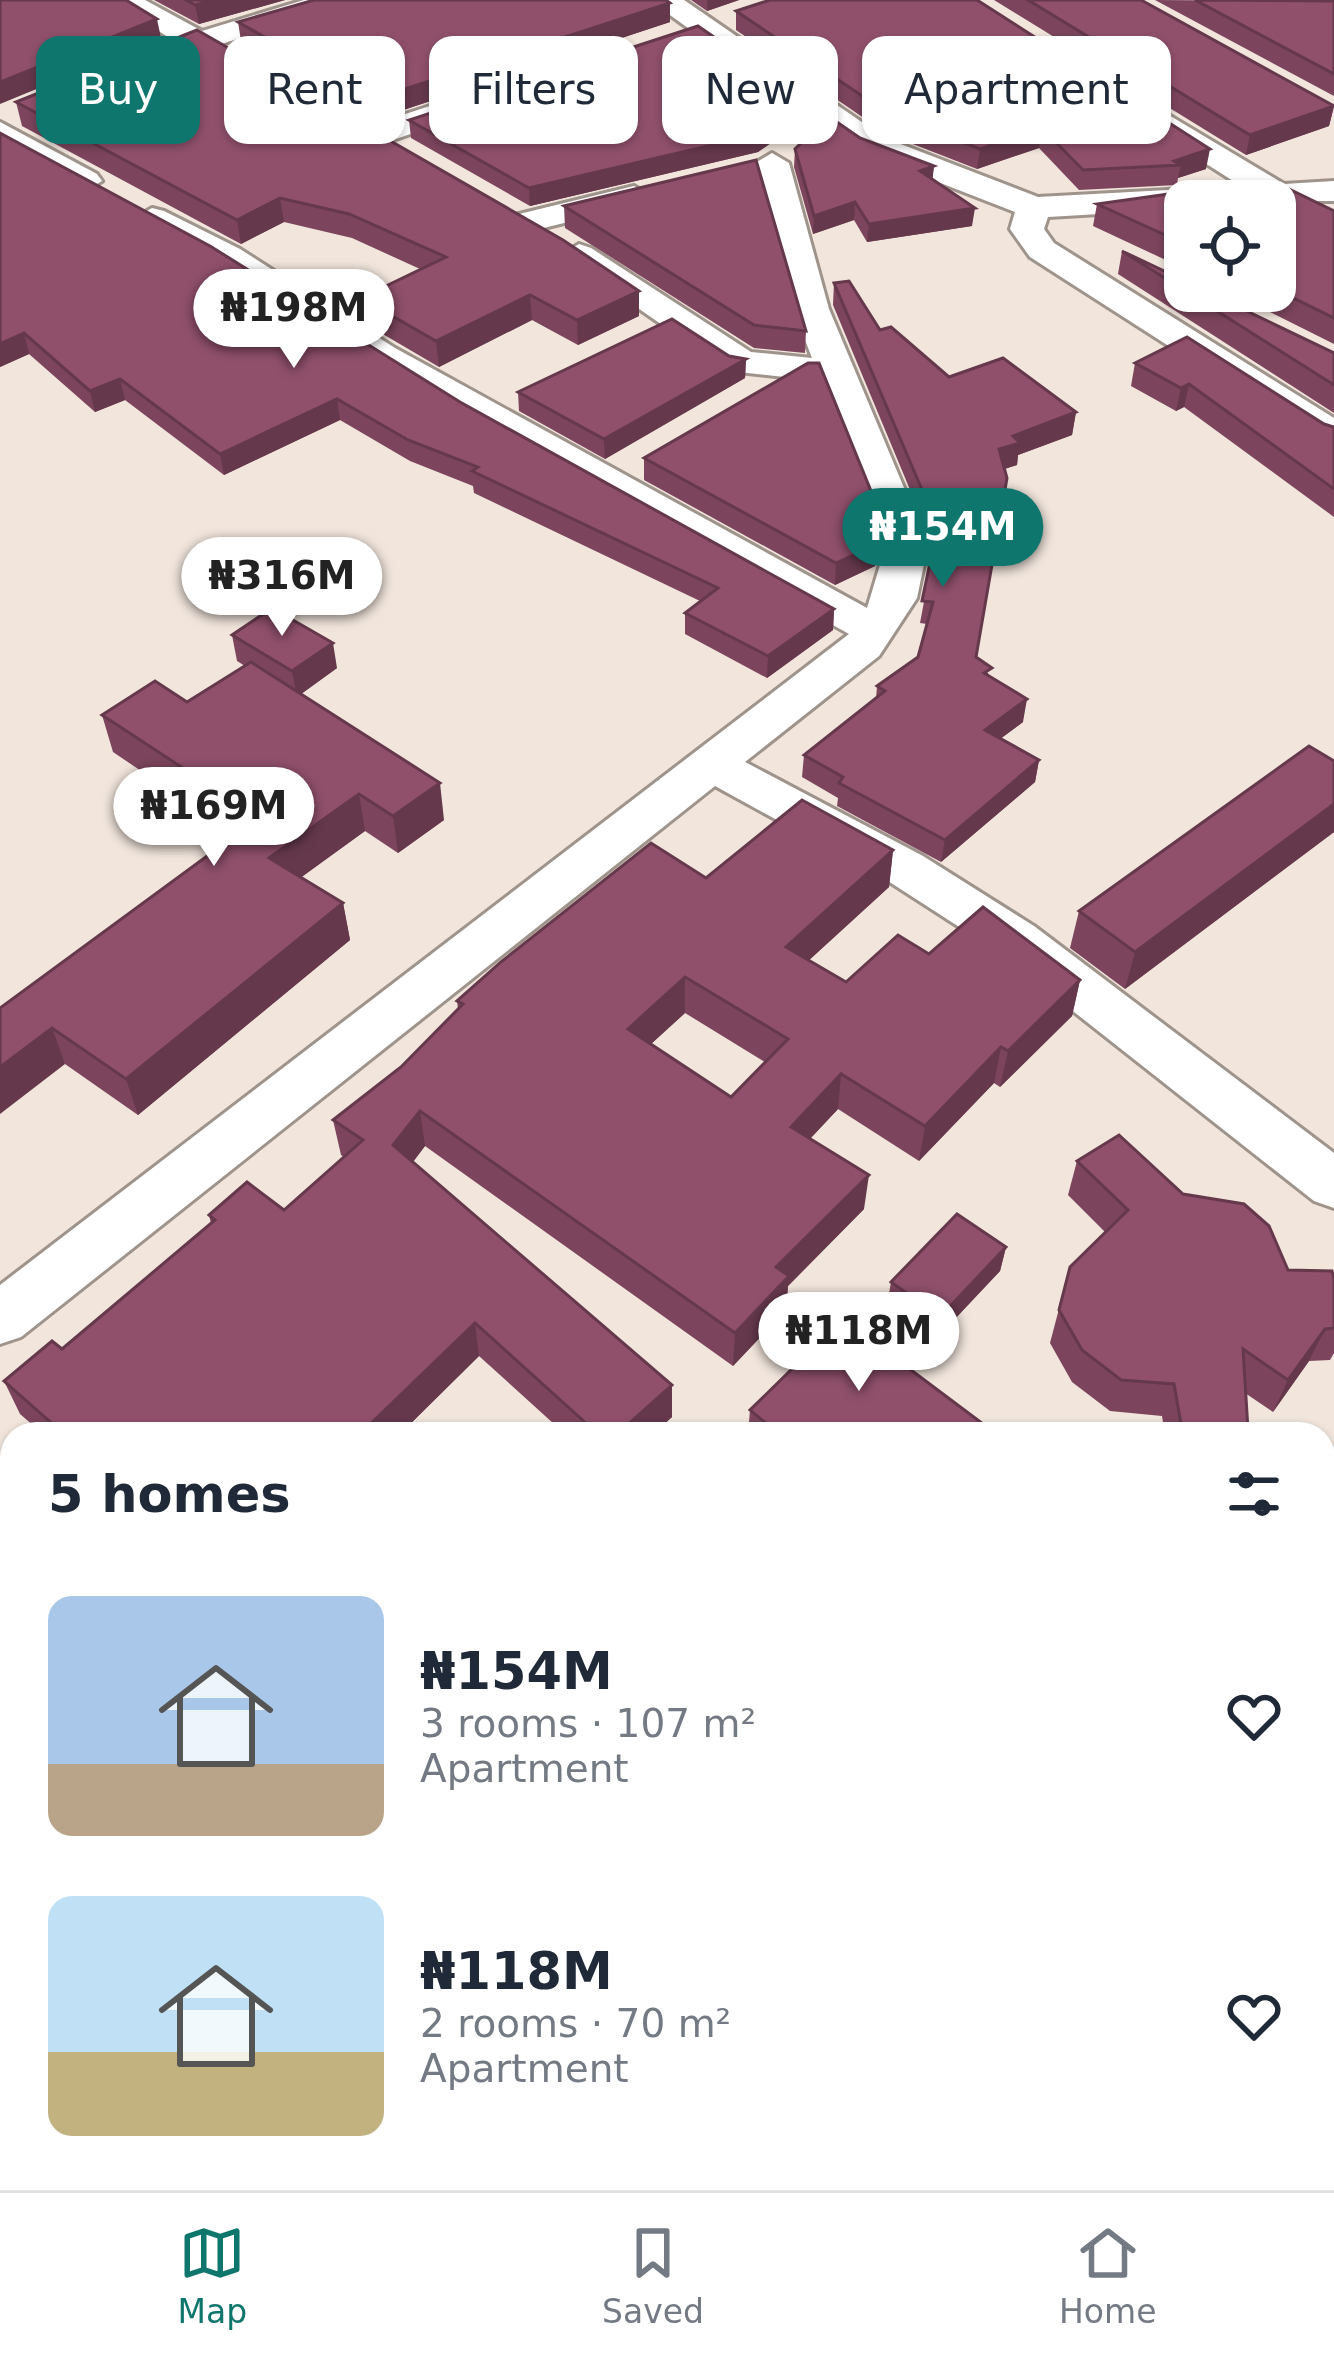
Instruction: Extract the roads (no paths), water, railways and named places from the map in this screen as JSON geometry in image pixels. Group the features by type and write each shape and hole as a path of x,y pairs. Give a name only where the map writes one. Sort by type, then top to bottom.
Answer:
{"street":[{"path":"123,0 193,36"},
{"path":"200,39 334,0"},
{"path":"664,0 720,36"},
{"path":"408,157 363,131 744,13"},
{"path":"6,121 118,200 228,256 382,356 874,630"},
{"path":"838,122 873,145 1032,211 1107,250"},
{"path":"1171,126 1254,180"},
{"path":"0,1319 863,646 896,598 907,544 817,370 811,309 760,166 795,144"},
{"path":"523,223 658,190"},
{"path":"1296,193 1334,191"},
{"path":"484,201 742,363 817,370"},
{"path":"1032,211 1164,202"},
{"path":"1032,211 1027,229 1042,250 1334,435"},
{"path":"636,337 675,319"},
{"path":"739,403 817,370"},
{"path":"478,411 517,392"},
{"path":"604,481 643,459"},
{"path":"711,764 869,846 986,918 1089,989 1334,1185"}]}
